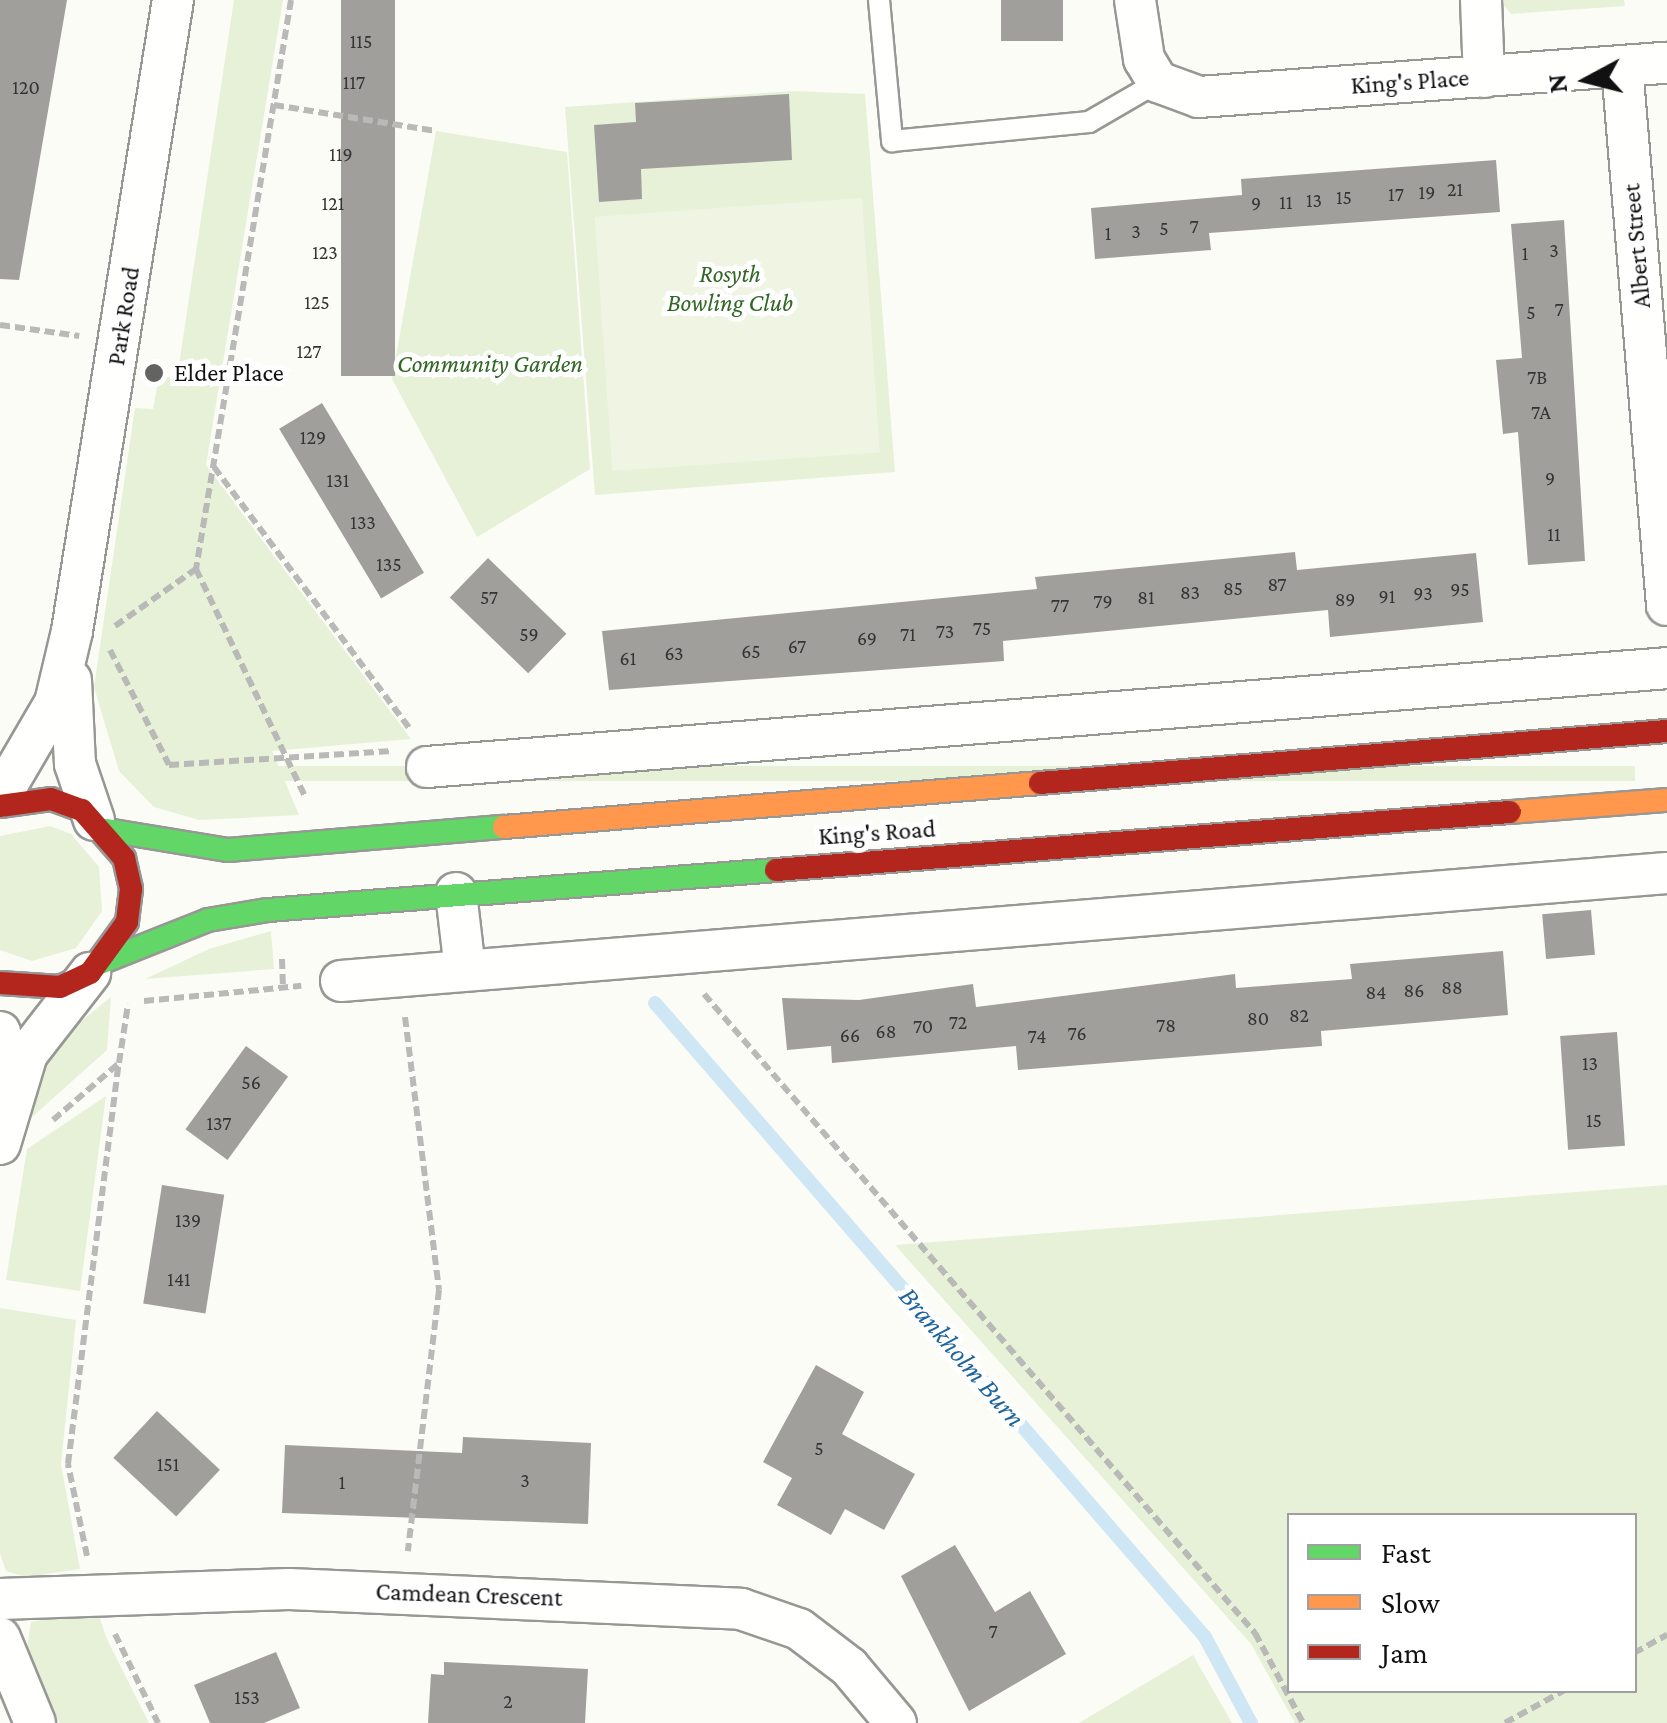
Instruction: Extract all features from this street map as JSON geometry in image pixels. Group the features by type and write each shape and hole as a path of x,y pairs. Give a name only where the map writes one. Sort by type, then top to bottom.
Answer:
{"main road":[{"name":"King's Road","path":"0,806 51,800 100,825 228,850 1667,731"},
{"name":"King's Road","path":"0,983 60,987 208,920 456,894 1667,800"},
{"path":"95,968 127,922 131,890 100,825"}],"street":[{"name":"Park Road","path":"0,797 48,719 72,631 173,0"},
{"path":"1135,0 1144,59 1158,82"},
{"path":"1481,0 1484,77"},
{"name":"King's Place","path":"1158,82 1200,98 1667,63"},
{"name":"Albert Street","path":"1622,67 1667,606"},
{"name":"Park Road","path":"72,631 75,764 100,825"},
{"path":"426,758 488,762 1667,668"},
{"path":"488,762 491,826"},
{"path":"340,981 1667,873"},
{"path":"456,894 465,970"},
{"path":"0,1144 27,1054 95,968"},
{"path":"0,1032 10,1102"},
{"name":"Camdean Crescent","path":"0,1599 100,1593 404,1592 741,1610 800,1629 849,1667 896,1723"},
{"path":"0,1638 34,1723"}],"lane":[{"path":"879,0 892,142 1089,122 1158,82"}],"path":[{"path":"291,0 196,569 282,757 310,805"},
{"path":"274,105 436,131"},
{"path":"0,325 120,341"},
{"path":"213,466 426,758"},
{"path":"196,569 102,635 169,765 282,757 426,758"},
{"path":"671,955 1255,1633 1287,1692"},
{"path":"400,976 439,1290 404,1592"},
{"path":"158,1723 100,1593 68,1464 128,1003 340,981"},
{"path":"47,1125 120,1063"},
{"path":"1637,1651 1667,1636"},
{"path":"1288,1693 1304,1723"},
{"path":"1505,1723 1560,1693"}],"green space":[{"path":"234,0 283,0 206,465 411,739 272,751 299,815 199,820 154,807 119,771 94,687 135,408 153,409 159,376 177,378"},
{"path":"1499,0 1624,0 1625,6 1511,14"},
{"name":"Rosyth Bowling Club","path":"793,91 865,94 895,472 595,495 565,107"},
{"name":"Community Garden","path":"436,131 567,152 590,469 477,537 392,379"},
{"path":"862,198 880,452 612,471 595,217"},
{"path":"221,766 1635,766 1635,781 221,781"},
{"path":"50,826 71,834 99,867 102,911 76,948 32,961 0,950 0,836"},
{"path":"271,931 274,969 145,979 209,949"},
{"path":"111,997 107,1050 31,1118 39,1072 69,1031"},
{"path":"106,1096 80,1291 6,1280 27,1149"},
{"path":"1667,1185 1667,1723 1295,1723 1251,1644 895,1245"},
{"path":"0,1308 76,1320 61,1464 80,1569 26,1577 6,1571 0,1553"},
{"path":"97,1609 106,1637 149,1723 60,1723 26,1654 31,1622"},
{"path":"1193,1655 1232,1723 1079,1723"}],"building":[{"path":"0,0 67,0 19,280 0,279"},
{"path":"341,0 395,0 395,376 341,376"},
{"path":"1001,0 1063,0 1063,41 1001,41"},
{"path":"789,94 792,160 641,169 642,199 599,202 594,125 636,122 635,103"},
{"path":"1496,160 1500,212 1209,233 1211,250 1095,259 1091,208 1242,195 1241,179"},
{"path":"1564,220 1585,561 1528,565 1518,432 1503,434 1496,360 1522,358 1511,224"},
{"path":"322,403 424,573 381,598 279,429"},
{"path":"1295,552 1297,570 1476,553 1483,622 1330,637 1328,610 1003,641 1004,661 609,690 602,631 1037,589 1035,577"},
{"path":"488,558 566,634 528,673 450,598"},
{"path":"1591,910 1595,955 1546,959 1542,914"},
{"path":"1503,951 1508,1015 1321,1031 1322,1046 1018,1070 1016,1046 832,1063 831,1046 787,1050 782,998 859,1000 973,984 976,1007 1235,974 1236,988 1352,979 1350,964"},
{"path":"1617,1032 1625,1146 1568,1150 1560,1036"},
{"path":"246,1046 288,1077 228,1160 185,1129"},
{"path":"162,1185 224,1195 205,1313 143,1304"},
{"path":"816,1365 864,1392 842,1434 915,1474 884,1530 845,1509 831,1535 777,1505 792,1478 763,1462"},
{"path":"157,1411 220,1470 176,1516 113,1458"},
{"path":"463,1437 591,1443 588,1524 282,1513 285,1445 462,1453"},
{"path":"955,1545 995,1612 1030,1591 1066,1654 969,1711 901,1576"},
{"path":"276,1652 300,1708 264,1723 210,1723 194,1685"},
{"path":"444,1662 588,1669 585,1723 428,1723 431,1674 444,1675"}],"waterway":[{"name":"Brankholm Burn","path":"655,1003 1205,1637 1251,1723"}],"traffic: fast":[{"path":"107,830 228,850 504,827"},
{"path":"100,963 208,920 268,910 776,870"}],"traffic: slow":[{"path":"504,827 1040,783"},
{"path":"1510,812 1667,800"}],"traffic: jam":[{"path":"1040,783 1667,731"},
{"path":"0,806 51,799 82,810 124,858 131,889 127,922 90,973 60,987 0,983"},
{"path":"776,870 1510,812"}],"place":[{"name":"Elder Place","path":"154,373"}]}
